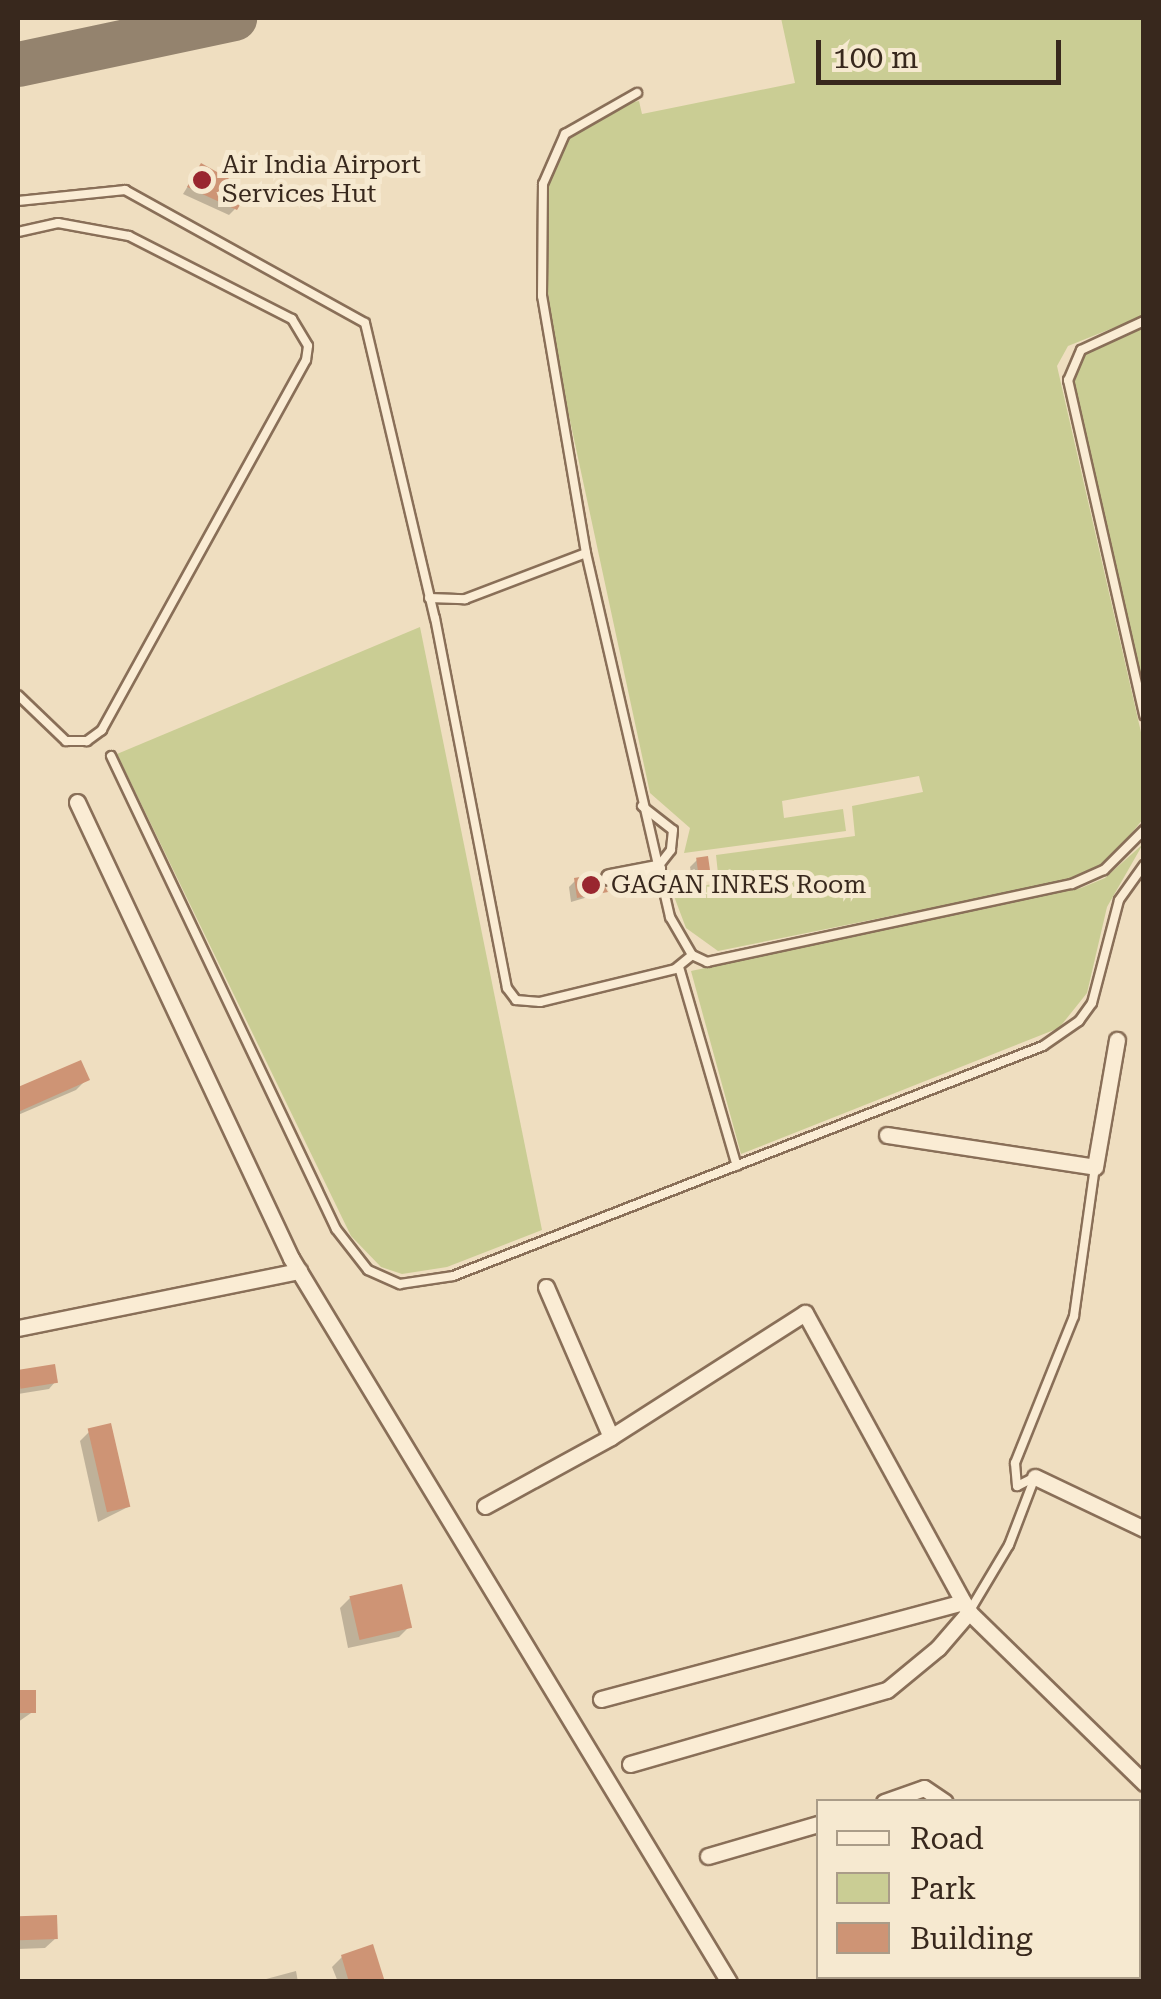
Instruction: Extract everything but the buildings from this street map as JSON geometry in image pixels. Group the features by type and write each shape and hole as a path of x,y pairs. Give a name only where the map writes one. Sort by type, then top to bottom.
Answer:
{"street":[{"path":"78,802 299,1271 729,1982"},
{"path":"608,877 657,868"},
{"path":"887,1135 1095,1168 1118,1040"},
{"path":"18,1328 299,1271"},
{"path":"546,1287 611,1438"},
{"path":"485,1506 611,1438 805,1313 966,1607 1144,1783"},
{"path":"1035,1476 1144,1529"},
{"path":"602,1699 966,1607"},
{"path":"630,1764 887,1690 938,1648 966,1607"},
{"path":"893,1799 924,1788 940,1799"},
{"path":"708,1856 816,1825"}],"lane":[{"path":"637,93 564,134 543,184 542,296 586,553 642,806 676,938 692,956 707,962 1072,884 1104,870 1144,830"},
{"path":"18,201 125,190 359,316 373,341 509,993 534,1003 679,967 692,956"},
{"path":"18,232 58,222 154,246 292,319 306,337 308,354 102,730 87,741 66,742 18,695"},
{"path":"1144,320 1082,350 1068,380 1144,715"},
{"path":"426,594 440,603 465,598 586,553"},
{"path":"111,756 336,1229 368,1270 400,1284 433,1283 1065,1034 1092,1003 1119,900 1144,866"},
{"path":"642,806 673,830 671,850 657,868"},
{"path":"679,967 737,1166"},
{"path":"1035,1476 1017,1486 1015,1463 1074,1316 1095,1168"},
{"path":"966,1607 1009,1546 1035,1476"}],"green space":[{"path":"781,18 1143,18 1143,316 1068,346 1057,366 1143,741 1143,819 1109,861 1078,878 718,951 686,928 672,891 719,883 716,855 855,836 852,806 923,792 919,776 782,801 784,818 843,809 846,831 684,853 690,828 650,793 557,360 548,293 549,183 564,141 618,105 639,101 642,114 795,83"},
{"path":"1143,325 1143,695 1074,388 1077,365 1088,351"},
{"path":"420,627 542,1230 447,1267 402,1274 381,1267 351,1236 117,754"},
{"path":"1143,844 1107,907 1087,993 1059,1028 741,1154 691,971 1081,888 1105,878"}],"taxiway":[{"path":"18,64 234,18"}],"place":[{"name":"Air India Airport Services Hut","path":"202,180"},
{"name":"GAGAN INRES Room","path":"591,885"}]}
